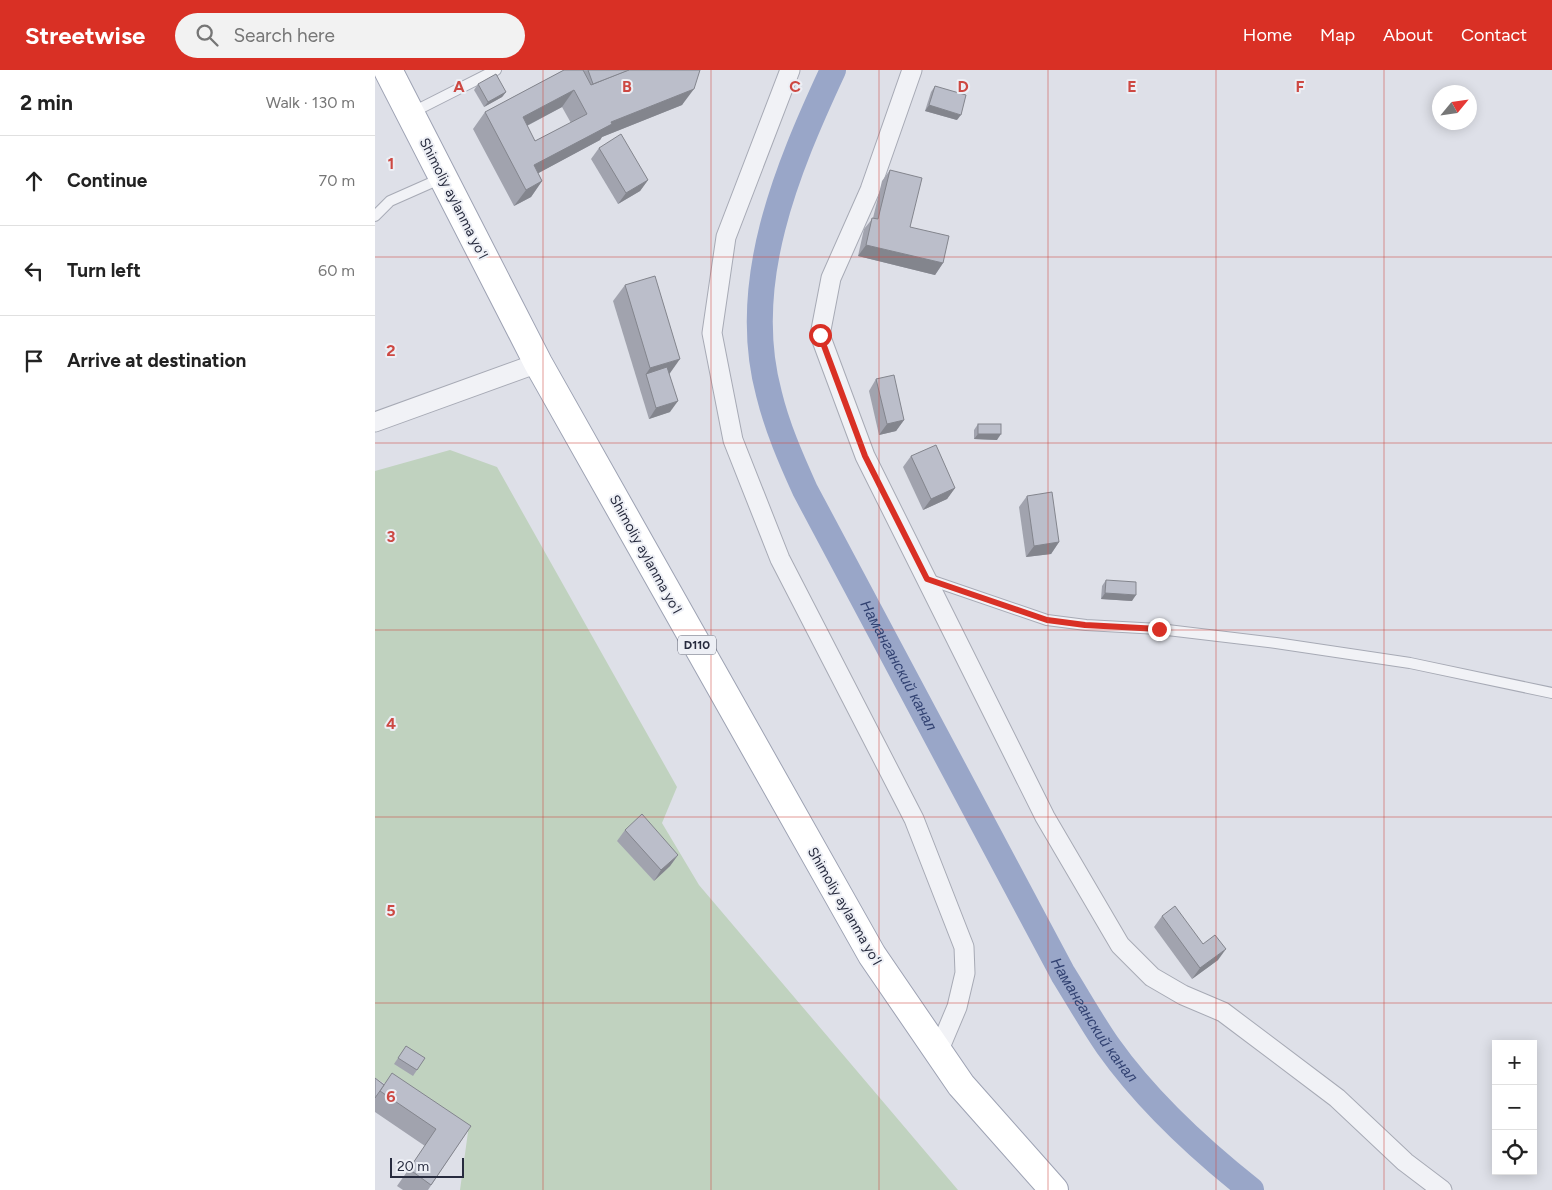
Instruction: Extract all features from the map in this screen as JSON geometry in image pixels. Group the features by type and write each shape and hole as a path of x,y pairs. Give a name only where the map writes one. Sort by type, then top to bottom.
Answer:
{"main road":[{"name":"Shimoliy aylanma yoʻl","path":"388,70 538,363 872,955 961,1085 1055,1190"}],"street":[{"path":"789,70 726,237 712,333 733,440 780,559 914,819 964,947 965,973 957,1008 938,1052"},
{"path":"912,70 870,190 831,278 820,335 865,456 1045,817 1120,945 1152,978 1183,996 1223,1012 1330,1092 1405,1162 1442,1190"},
{"path":"375,422 538,363"}],"lane":[{"path":"410,113 496,70"},
{"path":"375,216 390,201 443,177"},
{"path":"927,579 1047,620 1085,625 1159,629 1276,643 1410,663 1552,693"}],"green space":[{"path":"450,450 497,467 677,787 662,823 699,885 958,1190 460,1190 468,1132 375,1078 375,471"}],"building":[{"path":"564,70 583,70 591,85 628,70 700,70 694,89 611,122 612,124 534,165 542,181 526,190 485,112","holes":["574,90 587,114 535,141 523,117"]},
{"path":"588,70 629,70 593,84"},
{"path":"496,74 506,92 488,102 478,84"},
{"path":"935,86 966,95 961,115 929,105"},
{"path":"621,134 648,180 626,193 599,148"},
{"path":"890,170 922,178 910,227 949,236 943,263 866,245 872,218 878,219"},
{"path":"655,276 680,359 650,368 625,285"},
{"path":"667,367 678,401 656,408 646,374"},
{"path":"894,375 904,420 887,424 876,379"},
{"path":"978,424 1001,424 1001,434 978,434"},
{"path":"936,445 955,488 931,499 911,456"},
{"path":"1052,492 1059,542 1034,546 1027,496"},
{"path":"1106,580 1136,582 1136,595 1105,593"},
{"path":"642,814 678,855 661,870 625,830"},
{"path":"1175,906 1203,944 1215,935 1226,949 1200,968 1162,916"},
{"path":"406,1046 425,1058 417,1070 398,1058"},
{"path":"392,1073 471,1126 431,1185 409,1169 436,1129 380,1091"},
{"path":"375,1078 384,1085 375,1098"}],"waterway":[{"name":"Наманганский канал","path":"833,70 799,147 785,187 764,269 760,310 761,352 769,394 780,431 805,490 1063,974 1108,1046 1139,1086 1174,1123 1251,1190"}],"route":[{"path":"820,335 865,456 927,579 1047,620 1085,625 1159,629"}]}
